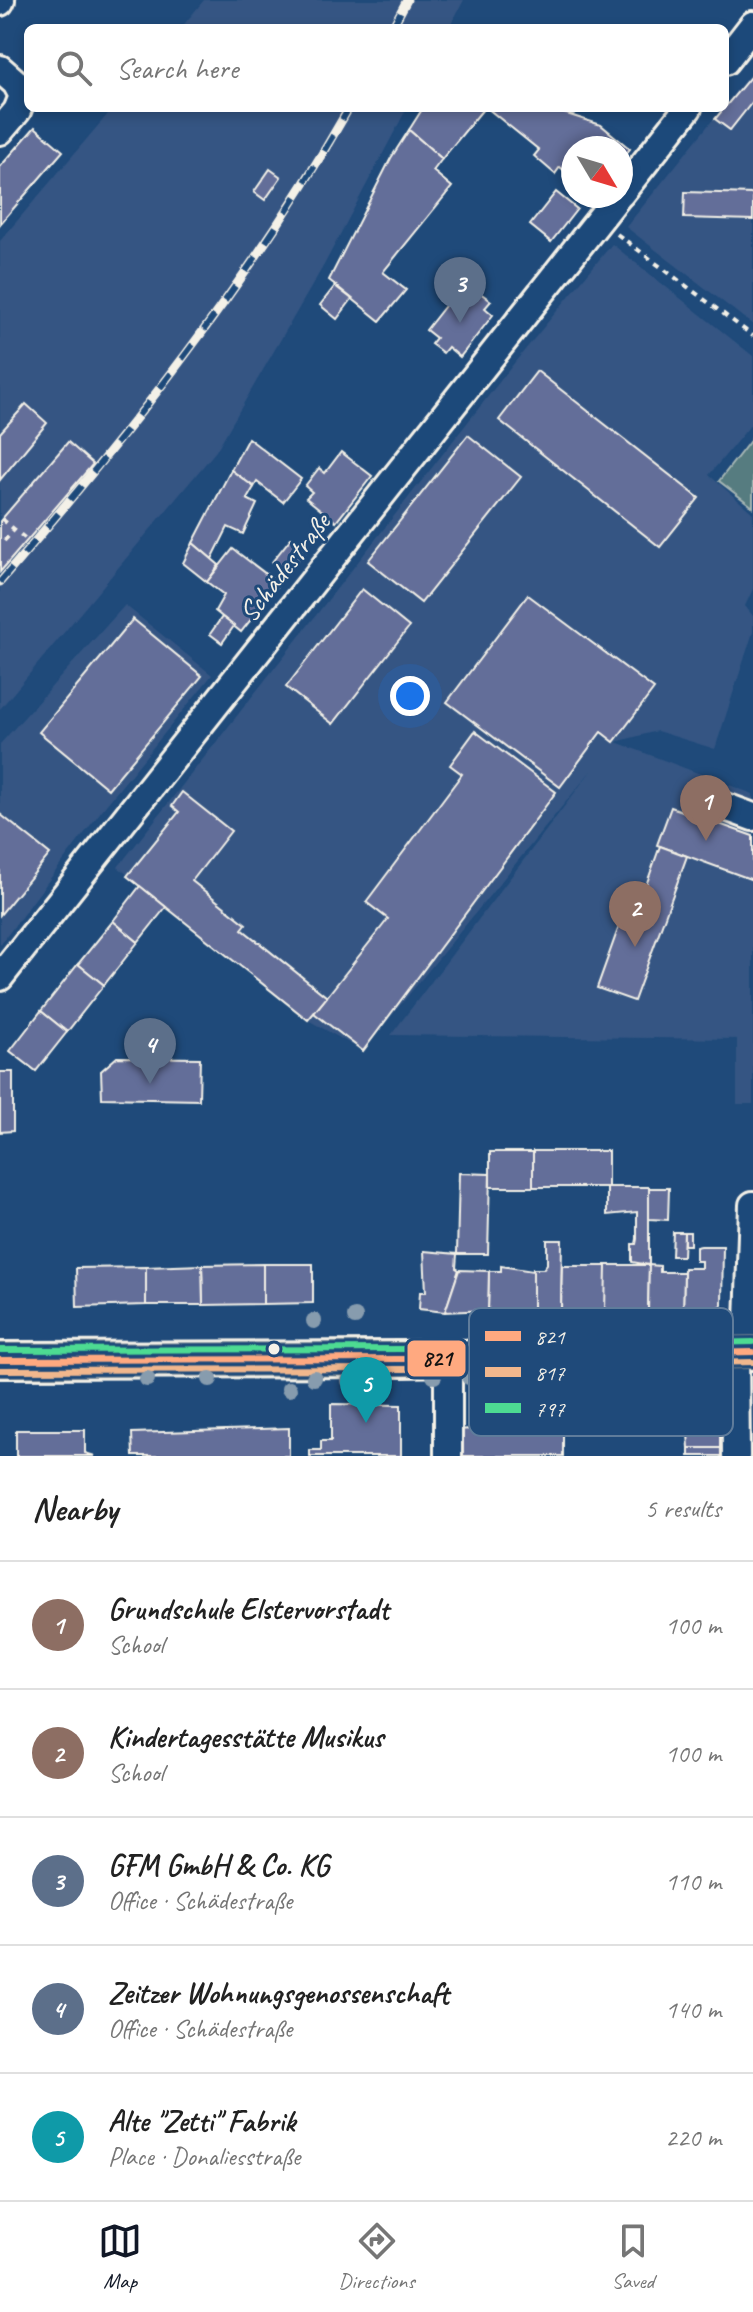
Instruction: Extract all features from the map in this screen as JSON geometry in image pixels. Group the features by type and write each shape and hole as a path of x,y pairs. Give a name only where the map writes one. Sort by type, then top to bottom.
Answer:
{"main road":[{"path":"0,1360 469,1358"}],"street":[{"path":"729,56 753,25"},
{"path":"0,69 16,83 23,96 17,111 0,131"},
{"name":"Schädestraße","path":"633,178 685,112"},
{"name":"Schädestraße","path":"0,977 609,208"},
{"path":"699,797 753,817"},
{"path":"736,1456 746,1353 753,1205"},
{"path":"448,1358 448,1456"}],"path":[{"path":"599,221 753,336"},
{"path":"2,519 27,540"},
{"path":"4,541 15,529"}],"shaded area":[{"path":"204,0 464,0 451,24 184,24"},
{"path":"753,70 753,325 626,227 719,112 729,112 729,100"},
{"path":"110,112 405,112 324,265 216,451 0,709 0,241"},
{"path":"612,244 753,356 753,422 709,475 753,513 753,589 745,606 753,616 753,632 715,749 657,731 616,742 753,794 753,1104 737,1104 737,1039 391,1035 591,771 363,1051 308,1020 118,867 515,362"},
{"path":"125,605 212,675 102,810 0,945 0,744"}],"green space":[{"path":"753,437 753,507 719,481"}],"building":[{"path":"750,77 753,79 753,101 730,130 715,119 721,112 729,112 729,102"},
{"path":"420,112 481,112 442,159 409,130"},
{"path":"492,112 560,112 601,125 614,136 561,136 561,168 555,174 534,156 539,150"},
{"path":"35,127 63,151 0,224 0,167"},
{"path":"409,130 442,159 433,171 452,187 383,272 406,290 380,321 329,280 391,158"},
{"path":"270,169 281,177 265,200 254,192"},
{"path":"556,192 561,196 561,208 577,209 551,242 530,225"},
{"path":"685,192 753,194 753,220 684,218"},
{"path":"335,286 352,299 337,319 320,305"},
{"path":"460,287 470,295 475,289 491,301 485,308 493,315 460,357 448,347 443,353 431,344 436,338 426,330"},
{"path":"537,371 699,498 660,547 499,420"},
{"path":"26,404 47,423 0,480 0,433"},
{"path":"468,435 521,477 421,603 368,561"},
{"path":"248,438 301,479 283,502 257,482 254,487 231,470"},
{"path":"68,442 93,464 0,572 0,521"},
{"path":"341,452 372,476 336,522 306,498 312,492 305,486 319,468 325,473"},
{"path":"231,470 254,487 247,499 257,504 243,534 228,527 212,559 193,543"},
{"path":"291,538 306,550 286,574 272,562"},
{"path":"193,543 219,565 207,582 183,563"},
{"path":"233,549 279,584 241,632 215,611 224,595 207,582"},
{"path":"362,589 409,627 333,724 286,687"},
{"path":"528,595 654,689 614,742 601,732 560,787 447,702"},
{"path":"222,617 234,626 222,643 210,634"},
{"path":"133,619 202,676 108,789 39,732"},
{"path":"475,731 556,792 363,1051 314,1013 388,919 366,902 462,774 450,765"},
{"path":"182,792 231,831 192,881 246,924 242,929 327,997 308,1020 127,876 179,812 172,806"},
{"path":"671,807 753,836 753,880 657,845"},
{"path":"0,814 50,854 0,915"},
{"path":"660,846 687,856 634,1001 597,988 627,904 638,908"},
{"path":"140,886 166,907 138,942 113,921"},
{"path":"113,921 138,942 104,985 78,964"},
{"path":"78,964 104,985 67,1032 41,1011"},
{"path":"41,1011 67,1032 36,1071 10,1051"},
{"path":"117,1057 200,1058 199,1100 102,1098 101,1071"},
{"path":"0,1072 13,1072 13,1131 0,1132"},
{"path":"533,1151 608,1151 608,1187 533,1187"},
{"path":"490,1152 533,1152 533,1187 490,1187"},
{"path":"459,1173 490,1174 488,1254 457,1254"},
{"path":"607,1187 649,1187 649,1265 632,1262 632,1244 636,1244 637,1239 637,1212 607,1215"},
{"path":"649,1188 669,1188 668,1220 649,1219"},
{"path":"673,1232 684,1232 683,1256 672,1256"},
{"path":"684,1232 690,1232 690,1245 684,1245"},
{"path":"547,1240 562,1240 561,1308 533,1308 533,1269 543,1269 547,1264"},
{"path":"723,1246 722,1305 718,1308 683,1308 684,1268 701,1268 701,1261 696,1261 696,1247"},
{"path":"424,1251 457,1254 456,1268 459,1270 445,1312 419,1309 420,1292 426,1292"},
{"path":"263,1264 313,1264 313,1303 263,1304"},
{"path":"263,1264 263,1304 203,1305 202,1265"},
{"path":"202,1265 203,1305 146,1305 146,1267"},
{"path":"605,1265 649,1265 648,1308 605,1308"},
{"path":"649,1265 660,1266 660,1272 684,1272 683,1308 648,1308"},
{"path":"501,1266 533,1271 533,1308 488,1308 489,1271 501,1271"},
{"path":"562,1266 606,1266 605,1308 561,1308"},
{"path":"146,1267 146,1305 77,1307 76,1268"},
{"path":"459,1270 489,1271 488,1308 445,1312"},
{"path":"331,1404 401,1405 401,1456 310,1456 310,1450 321,1450 321,1441 331,1441"},
{"path":"289,1428 289,1456 133,1456 132,1433"},
{"path":"469,1429 469,1436 563,1436 563,1456 454,1456 453,1430"},
{"path":"16,1430 85,1430 85,1453 95,1456 16,1456"},
{"path":"688,1436 720,1436 720,1448 689,1448"},
{"path":"689,1448 723,1448 723,1456 689,1456"}],"railway":[{"path":"394,24 407,0"},
{"path":"0,582 95,470 186,354 272,233 347,112"}],"transit line":[{"name":"797","path":"733,1342 753,1342"},
{"name":"797","path":"0,1350 469,1348"},
{"name":"821","path":"733,1352 753,1352"},
{"name":"821","path":"0,1360 469,1358"},
{"name":"817","path":"733,1362 753,1362"},
{"name":"817","path":"0,1370 469,1368"}],"place":[{"name":"GFM GmbH & Co. KG","path":"460,323"},
{"name":"Grundschule Elstervorstadt","path":"706,841"},
{"name":"Kindertagesstätte Musikus","path":"635,947"},
{"name":"Zeitzer Wohnungsgenossenschaft","path":"150,1084"},
{"name":"Alte \"Zetti\" Fabrik","path":"366,1423"}]}
